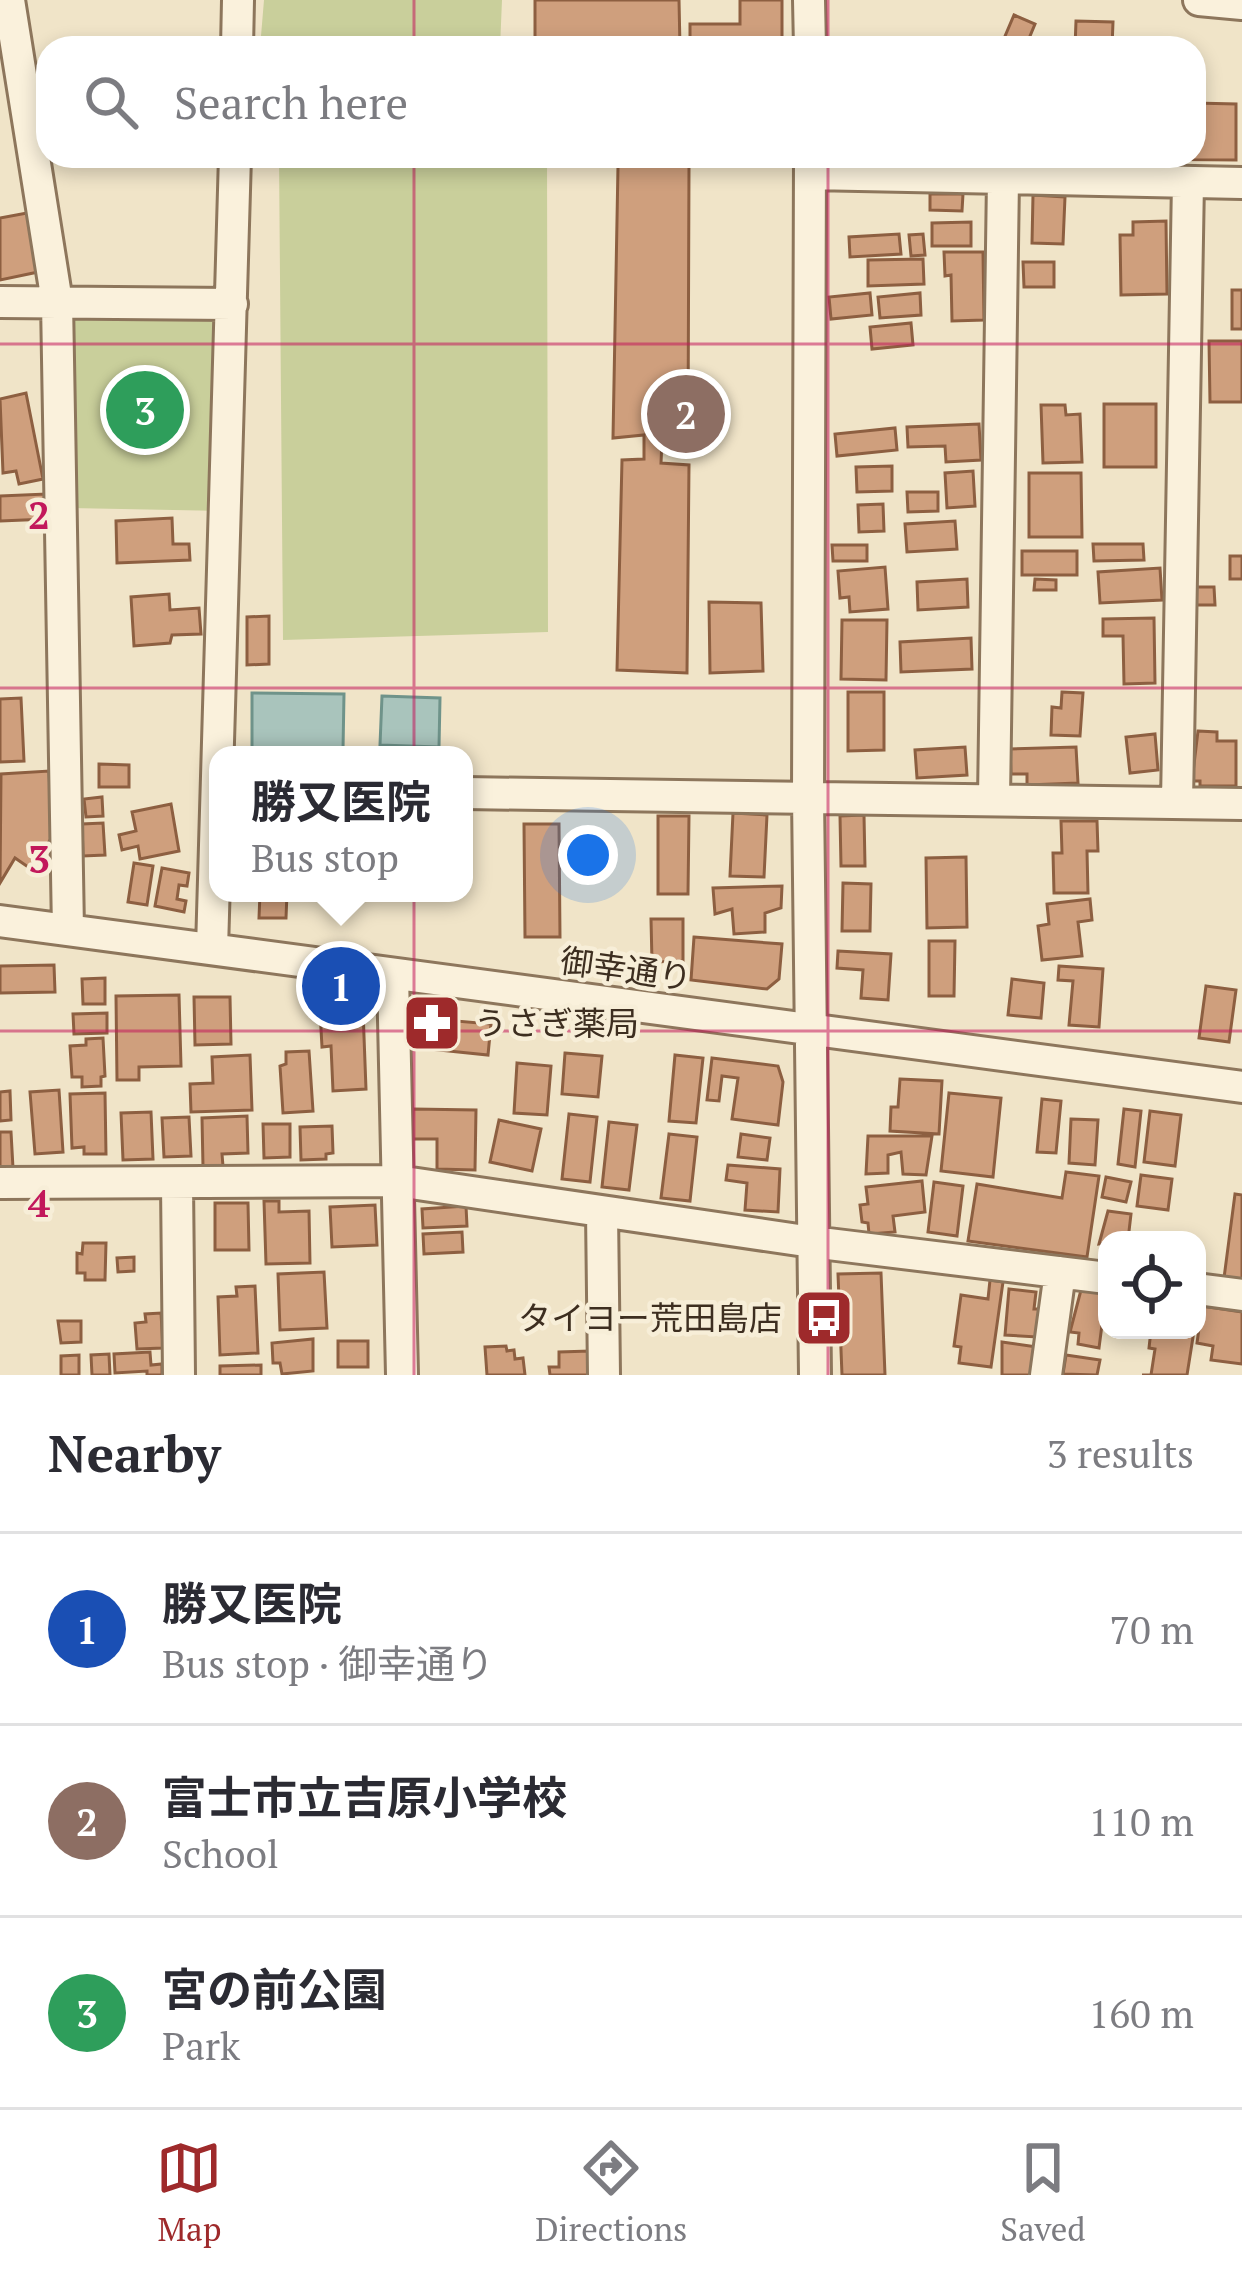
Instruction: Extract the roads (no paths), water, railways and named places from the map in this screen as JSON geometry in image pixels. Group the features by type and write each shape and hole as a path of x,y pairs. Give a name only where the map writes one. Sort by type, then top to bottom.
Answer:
{"street":[{"path":"9,0 57,302 68,930"},
{"path":"237,36 238,0"},
{"path":"809,0 810,36"},
{"path":"1199,0 1242,4"},
{"path":"218,746 235,168"},
{"path":"810,168 808,797 815,1375"},
{"path":"851,168 1003,179 1242,183"},
{"path":"994,799 1003,179"},
{"path":"1177,802 1188,182"},
{"path":"0,302 232,304"},
{"path":"473,793 1242,804"},
{"path":"212,949 213,902"},
{"name":"御幸通り","path":"0,921 1242,1087"},
{"path":"393,975 402,1375"},
{"path":"0,1183 397,1180 602,1212 1098,1277"},
{"path":"177,1184 178,1375"},
{"path":"602,1212 604,1375"},
{"path":"1046,1375 1060,1272"},
{"path":"1206,1290 1242,1295"}],"water":[{"path":"252,693 344,694 343,746 252,746"},
{"path":"382,696 440,698 439,746 380,745"}],"place":[{"name":"宮の前公園","path":"145,410"},
{"name":"富士市立吉原小学校","path":"686,414"},
{"name":"勝又医院","path":"341,986"},
{"name":"うさぎ薬局","path":"432,1023"},
{"name":"タイヨー荒田島店","path":"824,1318"}]}
